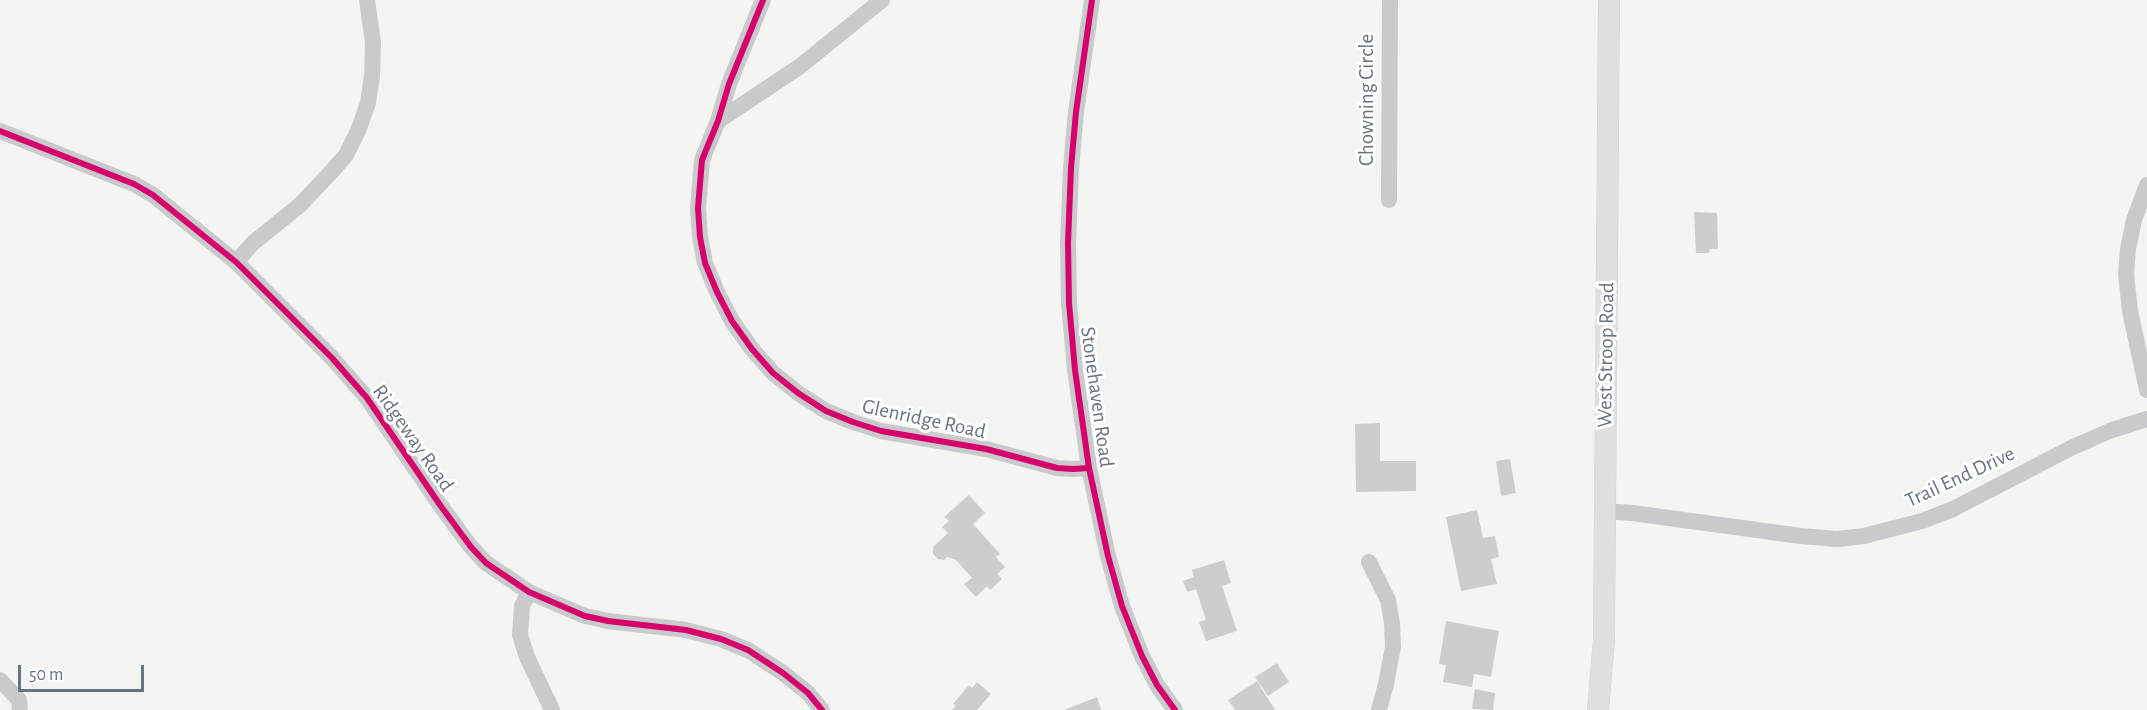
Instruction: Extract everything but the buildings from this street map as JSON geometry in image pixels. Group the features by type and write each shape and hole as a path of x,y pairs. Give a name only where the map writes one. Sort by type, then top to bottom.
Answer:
{"main road":[{"name":"West Stroop Road","path":"1598,710 1604,639 1609,0"}],"street":[{"path":"236,262 253,243 300,205 346,154 368,103 372,76 373,42 367,0"},
{"name":"Glenridge Road","path":"763,0 729,84 718,122 702,160 700,176 698,208 705,262 732,321 773,373 826,411 880,431 986,449 1057,468 1089,468"},
{"path":"718,122 799,67 882,0"},
{"name":"Stonehaven Road","path":"1092,0 1076,112 1071,168 1068,243 1069,303 1075,370 1089,468 1108,556 1122,606 1142,656 1157,685 1175,710"},
{"name":"Chowning Circle","path":"1389,200 1390,0"},
{"name":"Ridgeway Road","path":"0,131 134,184 153,195 236,262 332,358 367,398 471,547 486,563 529,592 593,618 686,630 721,639 748,651 783,673 808,693 822,710"},
{"path":"2147,185 2134,220 2126,274 2130,311 2147,390"},
{"name":"Trail End Drive","path":"1604,511 1801,536 1837,538 1864,536 1943,513 2073,447 2112,430 2147,419"},
{"path":"1369,562 1388,600 1392,623 1393,647 1379,710"},
{"path":"529,592 522,606 520,635 527,657 552,710"},
{"path":"0,680 19,700 20,710"}],"cycle path":[{"path":"763,0 729,84 718,121 702,160 698,208 700,237 705,263 732,321 773,373 826,411 881,431 986,449 1057,468 1089,468"},
{"path":"1092,0 1076,112 1071,168 1068,243 1069,303 1075,370 1089,468 1108,556 1122,606 1142,656 1157,685 1175,710"},
{"path":"0,131 134,184 153,195 236,262 332,358 367,398 440,505 471,547 486,563 529,592 585,616 686,630 721,639 748,650 808,693 822,710"}]}
